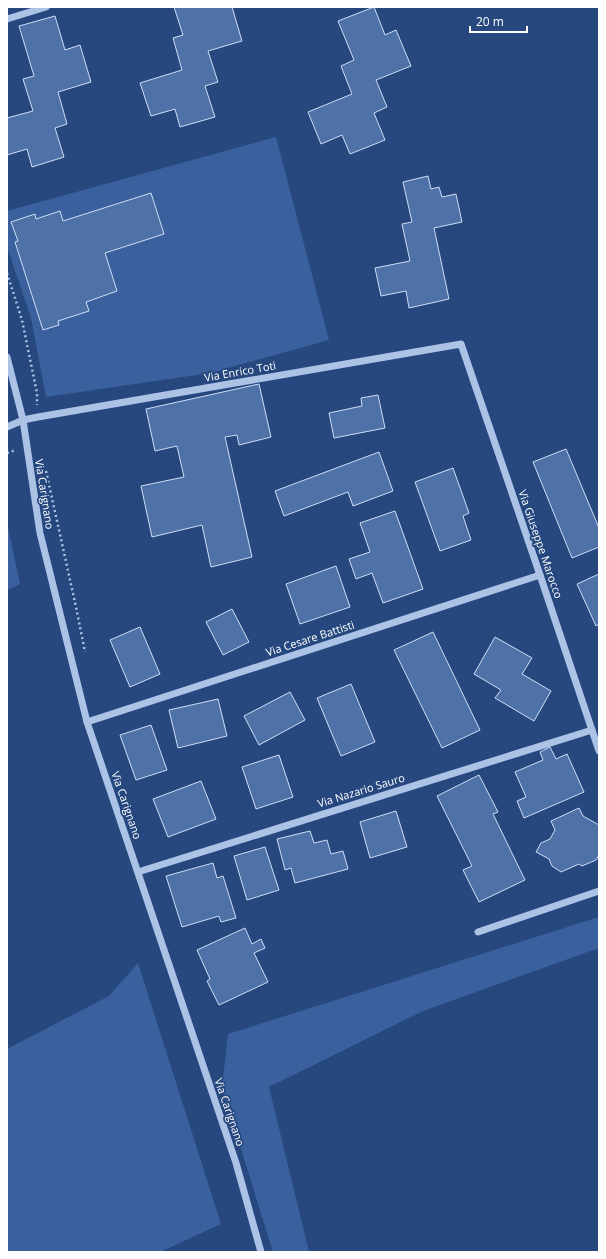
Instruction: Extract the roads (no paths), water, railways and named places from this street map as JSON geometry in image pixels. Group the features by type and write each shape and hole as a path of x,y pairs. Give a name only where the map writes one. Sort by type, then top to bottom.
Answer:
{"street":[{"path":"7,18 46,7"},
{"name":"Via Enrico Toti","path":"7,427 23,420 38,417 461,344"},
{"name":"Via Giuseppe Marocco","path":"461,344 599,751"},
{"name":"Via Carignano","path":"7,357 23,420 40,533 87,722 236,1163 261,1252"},
{"name":"Via Cesare Battisti","path":"87,722 540,575"},
{"name":"Via Nazario Sauro","path":"138,872 592,730"},
{"path":"478,932 599,891"}]}
